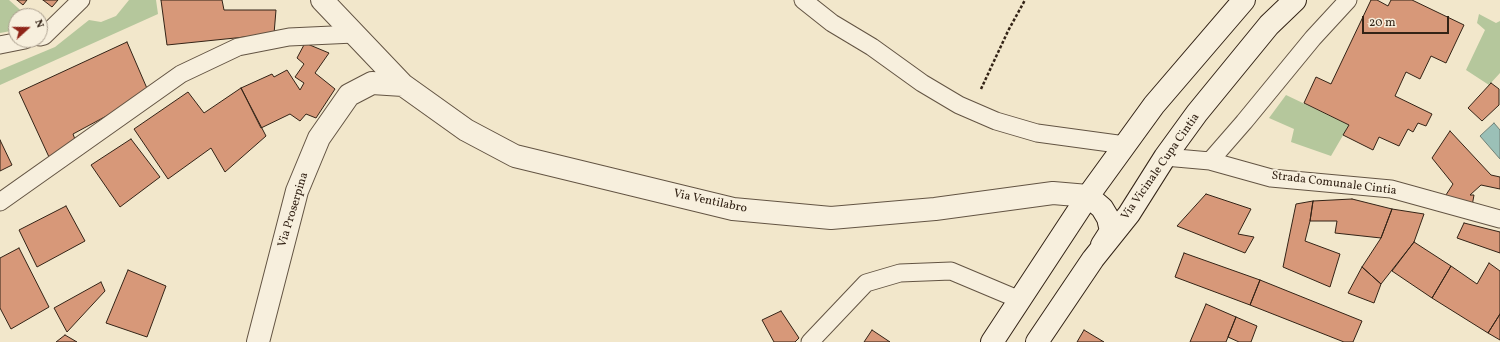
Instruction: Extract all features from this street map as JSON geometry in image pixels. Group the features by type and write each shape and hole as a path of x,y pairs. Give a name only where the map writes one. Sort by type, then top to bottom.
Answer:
{"street":[{"name":"Via Ventilabro","path":"322,0 403,85 466,130 516,156 733,209 831,218 935,209 1053,193 1088,196"},
{"path":"992,342 1088,196 1154,105 1244,0"},
{"name":"Via Vicinale Cupa Cintia","path":"1037,342 1093,259 1129,214 1165,157 1197,114 1270,25 1296,0"},
{"name":"Via Proserpina","path":"258,342 297,191 319,138 350,95 372,83 403,85"},
{"path":"1088,196 1102,208 1108,218 1111,231 1093,259"}],"lane":[{"path":"48,32 81,0"},
{"path":"803,0 832,23 872,47 922,83 959,105 996,122 1038,133 1125,145"},
{"path":"1210,161 1313,38 1348,0"},
{"path":"0,202 181,74 238,47 289,37 354,34"},
{"name":"Strada Comunale Cintia","path":"1165,157 1210,161 1272,178 1391,189 1500,219"},
{"path":"810,342 866,282 900,273 951,270 1020,300"}],"path":[{"path":"970,110 1008,31 1025,0"}],"green space":[{"path":"0,0 9,0 18,8 8,8 8,32 0,33"},
{"path":"129,0 156,0 158,14 0,85 0,70 55,47 89,20 101,22 116,16"},
{"path":"1479,14 1496,23 1500,21 1500,73 1489,85 1466,70 1485,30 1477,23"},
{"path":"1286,95 1349,125 1331,156 1291,142 1294,129 1269,118"}],"water":[{"path":"1494,123 1500,130 1500,159 1480,136"}],"building":[{"path":"17,0 27,0 23,5"},
{"path":"43,0 58,0 52,7"},
{"path":"161,0 222,0 224,10 276,10 274,34 167,45"},
{"path":"1371,0 1377,0 1388,6 1391,0 1412,0 1464,25 1446,63 1431,56 1420,79 1406,72 1395,96 1432,114 1426,126 1418,123 1413,132 1408,129 1399,146 1379,137 1373,150 1343,135 1349,125 1304,103 1316,77 1331,84"},
{"path":"127,42 149,93 73,134 76,142 49,157 19,92"},
{"path":"305,43 329,53 315,73 335,89 316,118 306,114 300,121 290,114 261,128 241,88 272,74 274,77 287,70 300,90 304,83 295,77 304,64 297,58"},
{"path":"1491,83 1499,89 1499,105 1482,121 1468,108"},
{"path":"241,88 266,136 225,172 211,148 168,179 134,129 188,92 204,113"},
{"path":"1450,131 1491,175 1500,177 1500,189 1481,185 1470,195 1474,195 1472,206 1444,198 1453,184 1432,158"},
{"path":"131,139 160,177 120,207 91,165"},
{"path":"0,140 12,165 0,171"},
{"path":"1206,194 1251,209 1238,234 1254,237 1245,253 1177,226"},
{"path":"1352,199 1392,209 1381,238 1335,233 1337,221 1310,221 1313,201"},
{"path":"1313,201 1305,241 1340,254 1330,287 1283,267 1296,204"},
{"path":"66,206 85,241 37,267 19,230"},
{"path":"1392,209 1424,214 1414,242 1381,284 1362,267 1381,238"},
{"path":"1464,223 1500,232 1500,253 1457,238"},
{"path":"1414,242 1451,266 1432,298 1392,271"},
{"path":"19,248 49,307 11,329 0,308 0,258"},
{"path":"1184,253 1260,280 1250,305 1175,277"},
{"path":"1489,263 1500,271 1500,314 1488,333 1432,298 1451,266 1477,284"},
{"path":"1362,267 1381,284 1374,303 1348,293"},
{"path":"128,270 166,286 147,337 106,323"},
{"path":"1260,280 1362,321 1353,342 1344,342 1250,305"},
{"path":"101,282 105,291 67,332 54,308"},
{"path":"1206,304 1236,317 1226,342 1190,342"},
{"path":"781,311 799,338 795,342 774,342 762,320"},
{"path":"1500,314 1500,340 1488,333"},
{"path":"1236,317 1257,326 1251,342 1239,342 1228,337"},
{"path":"872,330 890,342 864,342"},
{"path":"1084,330 1104,342 1077,342"},
{"path":"65,335 77,342 56,342"}]}
